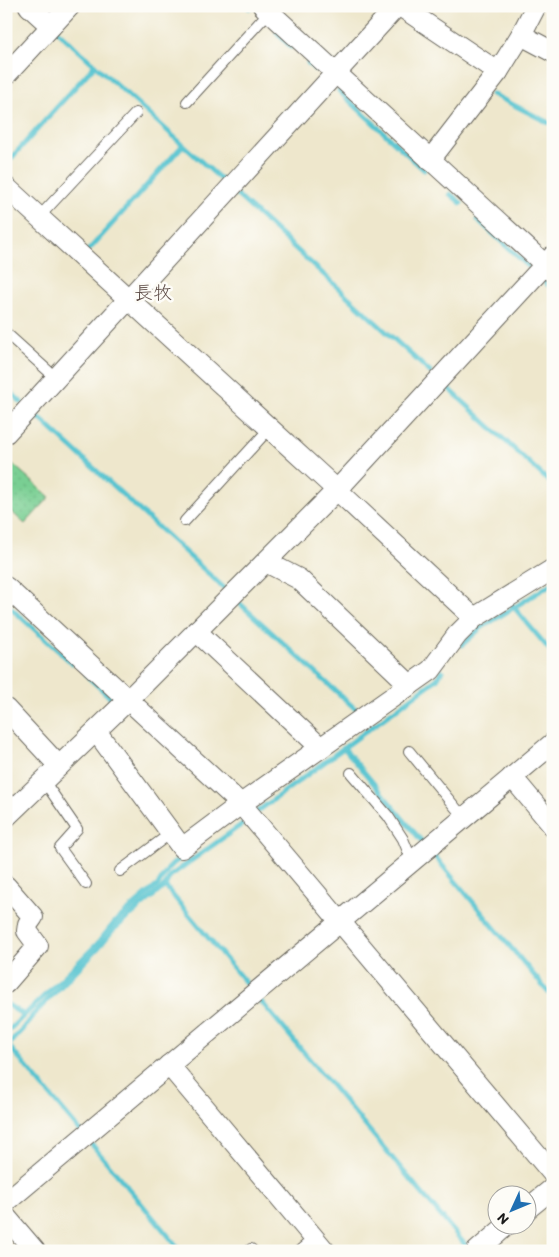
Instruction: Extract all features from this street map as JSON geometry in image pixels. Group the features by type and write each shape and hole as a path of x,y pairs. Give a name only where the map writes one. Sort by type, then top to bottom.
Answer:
{"street":[{"path":"29,6 51,26"},
{"path":"6,75 70,6"},
{"path":"6,433 336,72 399,6 498,72"},
{"path":"430,160 498,72 536,6"},
{"path":"6,817 128,700 337,490 550,264 430,160 266,9"},
{"path":"521,35 553,52"},
{"path":"6,187 474,618"},
{"path":"266,562 299,579 410,685"},
{"path":"96,731 182,848 246,809 321,748 431,670 457,635 474,618 553,569"},
{"path":"6,587 246,809 553,1174"},
{"path":"196,631 321,748"},
{"path":"6,709 59,766"},
{"path":"6,1202 553,743"},
{"path":"512,777 553,826"},
{"path":"6,886 33,917 28,924 27,931 38,946 6,983"},
{"path":"169,1065 313,1247"},
{"path":"536,1202 553,1188"},
{"path":"6,1217 35,1251"},
{"path":"477,1251 497,1234"}],"lane":[{"path":"187,102 266,9"},
{"path":"39,217 136,112"},
{"path":"6,333 56,378"},
{"path":"185,521 269,428"},
{"path":"409,751 464,818"},
{"path":"351,773 388,816 403,839 412,861"},
{"path":"44,781 77,828 60,848 86,884"},
{"path":"120,871 171,833"}],"green space":[{"path":"6,458 50,497 25,524 6,507"}],"waterway":[{"path":"55,29 225,183 226,181"},
{"path":"277,33 291,47"},
{"path":"308,63 316,70"},
{"path":"6,164 95,65"},
{"path":"339,91 424,170"},
{"path":"492,94 553,125"},
{"path":"86,253 183,145"},
{"path":"450,194 461,203"},
{"path":"238,196 430,372"},
{"path":"478,220 528,266"},
{"path":"545,282 553,289"},
{"path":"444,384 553,485"},
{"path":"6,388 21,402"},
{"path":"36,415 224,588"},
{"path":"462,645 481,628 553,583"},
{"path":"236,600 361,714"},
{"path":"6,604 72,663"},
{"path":"512,605 553,654"},
{"path":"254,814 437,679 442,671"},
{"path":"87,676 114,701"},
{"path":"344,748 424,844"},
{"path":"6,1048 32,1016 113,930 165,886 170,876 248,820"},
{"path":"432,853 553,998"},
{"path":"6,1033 97,944 115,922 158,885 174,863 186,855"},
{"path":"165,886 250,988"},
{"path":"259,999 467,1247"},
{"path":"6,1004 24,1015"},
{"path":"8,1045 80,1131"},
{"path":"89,1141 181,1251"}],"district":[{"name":"長牧","path":"153,292"}]}
